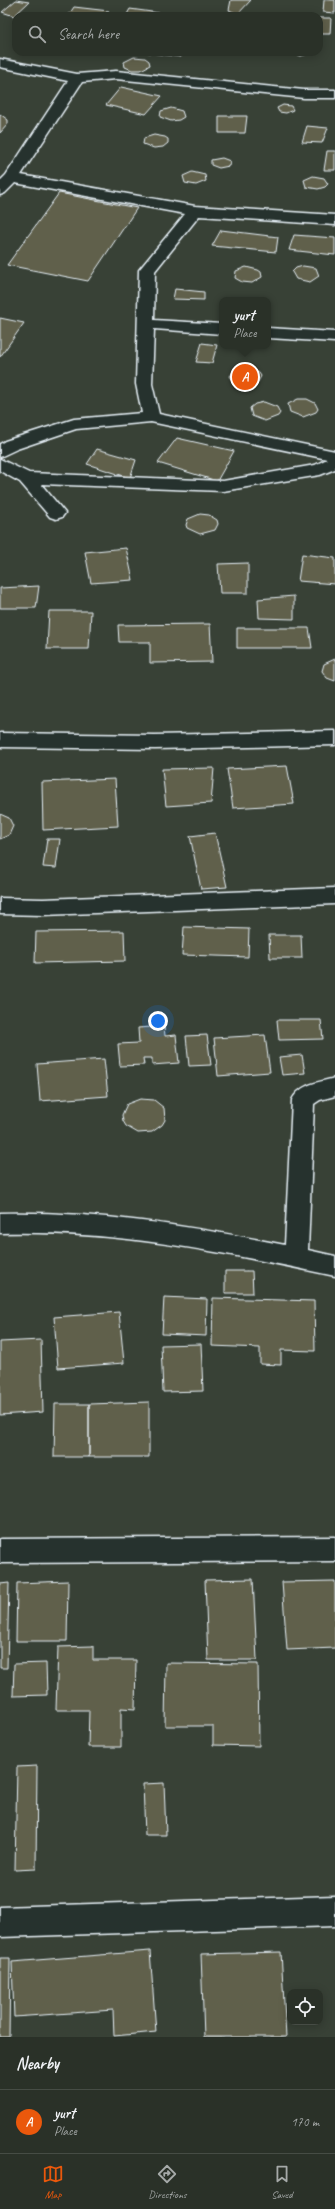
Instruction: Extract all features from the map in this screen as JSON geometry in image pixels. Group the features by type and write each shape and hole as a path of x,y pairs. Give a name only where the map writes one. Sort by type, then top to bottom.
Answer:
{"street":[{"path":"0,63 77,78 116,75 304,94 335,94"},
{"path":"0,190 12,178 77,78"},
{"path":"12,178 195,211 335,220"},
{"path":"152,416 144,384 147,270 195,211"},
{"path":"146,324 219,329"},
{"path":"271,333 335,337"},
{"path":"0,452 11,445 74,424 152,416 335,456"},
{"path":"26,478 222,486 320,470 335,462"},
{"path":"0,464 26,478 56,513"},
{"path":"0,740 155,742 335,738"},
{"path":"0,906 44,908 335,896"},
{"path":"296,1258 303,1100 313,1093 335,1086"},
{"path":"0,1223 36,1221 140,1228 335,1266"},
{"path":"0,1551 335,1549"},
{"path":"0,1922 335,1911"}],"building":[{"path":"16,0 29,2 18,12 12,12 12,15 2,12"},
{"path":"231,0 251,0 240,12 229,10"},
{"path":"324,0 335,0 335,13 323,12"},
{"path":"74,7 109,11 109,12 71,12"},
{"path":"130,9 152,12 128,12"},
{"path":"323,18 331,18 330,34 323,34"},
{"path":"134,57 145,58 149,61 150,65 141,70 132,70 125,67 124,62"},
{"path":"121,87 162,96 146,114 106,105"},
{"path":"283,105 291,106 293,110 286,113 279,112 277,108"},
{"path":"171,108 182,111 184,117 179,120 171,121 160,117 161,111"},
{"path":"0,114 8,120 8,124 0,133"},
{"path":"219,116 247,116 245,133 219,133"},
{"path":"307,126 328,128 322,143 302,142"},
{"path":"154,135 165,137 168,139 168,143 163,147 154,148 143,144 144,138"},
{"path":"327,151 335,151 335,170 324,170"},
{"path":"222,158 230,161 229,166 219,168 211,165 211,160"},
{"path":"192,172 205,175 206,181 196,185 185,183 183,176"},
{"path":"313,176 324,178 328,184 325,187 318,189 306,187 304,180"},
{"path":"59,193 137,208 88,281 7,265"},
{"path":"221,230 278,237 276,252 212,246"},
{"path":"294,235 335,238 335,255 289,250"},
{"path":"303,266 316,268 319,276 310,282 296,279 292,272 296,268"},
{"path":"246,267 258,270 261,272 262,277 252,283 242,282 235,278 236,271"},
{"path":"175,289 204,292 204,300 173,299"},
{"path":"0,318 24,323 0,357"},
{"path":"202,343 217,345 212,363 196,362"},
{"path":"247,368 259,373 261,376 258,382 245,386 233,381 230,376 234,371"},
{"path":"298,399 307,399 315,403 318,409 316,412 303,417 290,412 288,404"},
{"path":"264,402 277,407 280,413 278,416 265,421 252,416 250,408 255,404"},
{"path":"177,438 234,451 217,481 158,463"},
{"path":"97,449 136,460 130,478 87,464"},
{"path":"200,514 209,515 217,520 218,524 215,530 200,534 187,528 186,525 188,519"},
{"path":"126,548 133,580 91,583 85,552"},
{"path":"302,554 335,558 335,584 298,581"},
{"path":"248,563 248,593 220,593 218,564"},
{"path":"39,586 36,608 0,608 0,588"},
{"path":"294,596 294,619 259,618 258,599"},
{"path":"49,611 91,611 89,649 47,649"},
{"path":"210,624 212,662 150,663 150,642 119,642 118,625"},
{"path":"237,628 309,628 312,648 237,648"},
{"path":"335,659 335,681 327,678 322,671 324,664"},
{"path":"287,766 294,804 233,808 227,769"},
{"path":"214,768 211,803 166,806 162,769"},
{"path":"115,779 118,826 43,830 42,782"},
{"path":"0,814 9,818 13,826 9,835 0,839"},
{"path":"215,833 227,887 201,889 190,836"},
{"path":"47,839 60,839 56,868 43,867"},
{"path":"184,927 249,929 248,957 182,955"},
{"path":"124,931 125,961 35,963 36,932"},
{"path":"269,935 301,935 302,958 270,958"},
{"path":"277,1020 321,1020 323,1039 279,1040"},
{"path":"164,1026 165,1036 176,1035 179,1063 152,1065 152,1058 143,1058 144,1065 120,1066 118,1044 139,1043 138,1028"},
{"path":"207,1035 211,1065 189,1066 186,1036"},
{"path":"265,1035 270,1072 218,1076 214,1038"},
{"path":"302,1055 305,1073 282,1075 279,1057"},
{"path":"104,1059 108,1096 40,1101 37,1064"},
{"path":"140,1099 154,1100 164,1108 165,1120 162,1125 152,1132 138,1133 126,1126 123,1121 122,1115 127,1104"},
{"path":"225,1271 252,1271 253,1293 225,1293"},
{"path":"164,1297 207,1299 206,1336 162,1334"},
{"path":"213,1298 314,1301 315,1351 281,1350 281,1365 260,1364 260,1348 212,1346"},
{"path":"119,1312 124,1363 58,1368 54,1317"},
{"path":"41,1340 43,1412 0,1415 0,1342"},
{"path":"201,1344 203,1391 163,1392 161,1345"},
{"path":"149,1402 149,1457 89,1457 89,1404"},
{"path":"55,1404 89,1404 89,1457 54,1457"},
{"path":"253,1579 257,1660 208,1660 205,1580"},
{"path":"68,1581 67,1641 16,1641 17,1583"},
{"path":"335,1581 335,1648 287,1650 282,1582"},
{"path":"9,1583 7,1668 0,1668 0,1584"},
{"path":"93,1646 93,1660 136,1660 135,1709 121,1708 121,1747 88,1747 89,1710 56,1710 58,1647"},
{"path":"46,1663 47,1695 13,1696 14,1664"},
{"path":"166,1663 258,1664 259,1746 213,1745 213,1726 165,1726"},
{"path":"37,1766 36,1869 15,1870 17,1767"},
{"path":"164,1783 166,1835 145,1835 143,1784"},
{"path":"150,1951 156,2032 114,2036 113,2010 14,2017 12,1962"},
{"path":"281,1952 286,2037 204,2037 201,1954"},
{"path":"0,1958 10,1958 9,2037 0,2037"}],"place":[{"name":"yurt","path":"245,377"}]}
